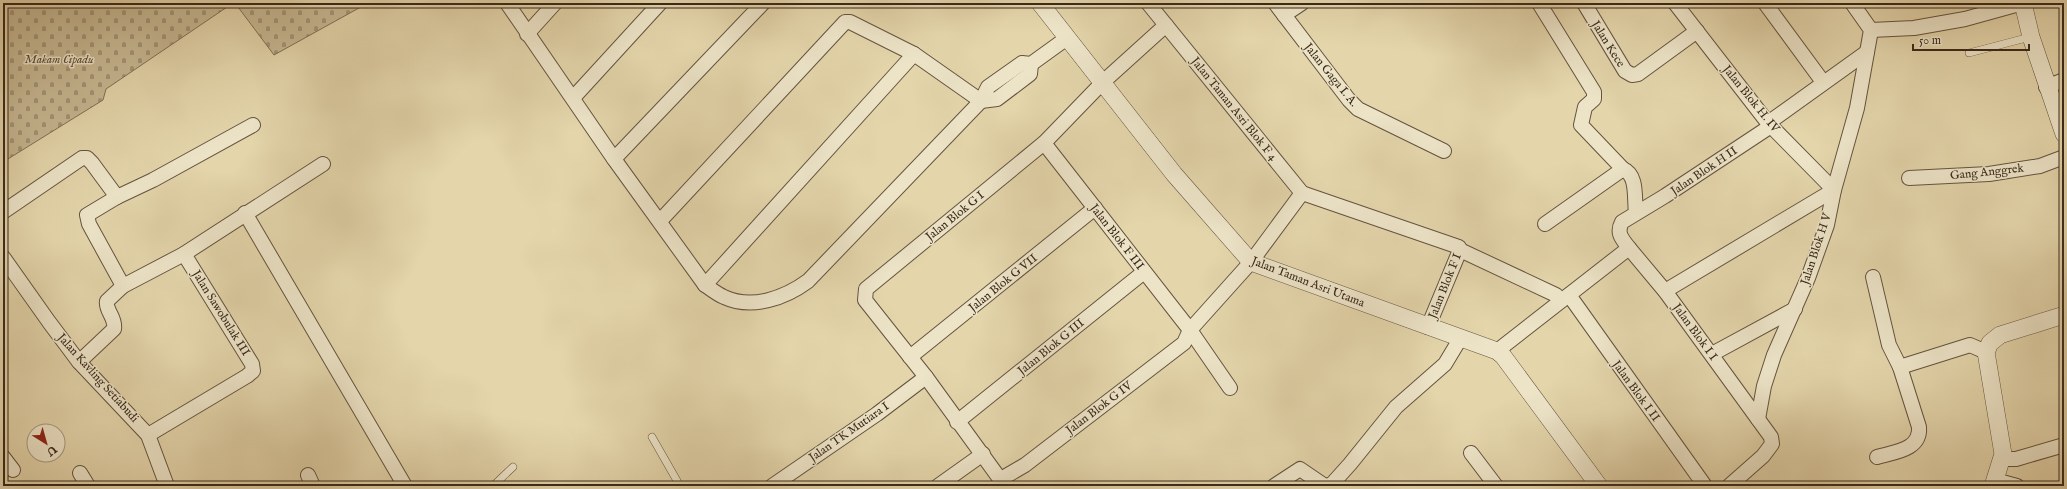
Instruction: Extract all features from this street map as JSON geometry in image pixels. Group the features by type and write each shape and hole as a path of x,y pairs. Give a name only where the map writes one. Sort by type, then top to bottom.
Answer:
{"street":[{"path":"507,3 614,159 660,221 705,286 724,297 748,302 769,300 795,291 808,281 981,101 997,99 1030,74 1031,64 1067,38"},
{"path":"527,34 555,3"},
{"path":"573,98 660,3"},
{"path":"614,159 763,3"},
{"name":"Jalan Taman Asri Utama","path":"1040,3 1246,268 1497,351"},
{"name":"Jalan Taman Asri Blok F 4","path":"1148,3 1302,193"},
{"name":"Jalan Gaga I. A.","path":"1275,3 1349,100 1358,109 1444,151"},
{"path":"1284,15 1302,3"},
{"path":"1539,3 1594,92 1594,99 1585,108 1581,125 1623,169 1628,171 1633,178 1636,212"},
{"name":"Jalan Kece","path":"1584,3 1625,71 1632,75 1638,74 1697,31"},
{"name":"Jalan Blok H. IV","path":"1675,3 1769,124 1834,190"},
{"path":"1766,3 1823,82"},
{"path":"1852,3 1873,30 1914,28 1965,19 2023,3 2031,37 2046,87 2064,134"},
{"path":"660,221 845,22 850,22 914,54 981,101"},
{"name":"Jalan Blok G I","path":"910,357 865,300 866,289 1044,143 1099,78 1166,26"},
{"name":"Jalan Blok H V","path":"1758,419 1764,386 1774,355 1795,309 1827,225 1834,190 1857,108 1867,52 1873,30"},
{"name":"Jalan Blok H II","path":"1628,248 1620,236 1619,228 1622,222 1636,212 1665,196 1769,124 1823,82 1867,52"},
{"path":"705,286 914,54"},
{"path":"2046,87 2064,80"},
{"path":"123,286 86,218 90,213 117,197 160,176 254,125"},
{"name":"Jalan Blok F III","path":"1044,143 1190,330 1230,388"},
{"name":"Gang Anggrek","path":"1909,178 1989,174 2040,166 2064,157"},
{"path":"3,212 82,158 87,158 92,163 117,197"},
{"path":"79,362 114,329 113,318 106,306 106,301 123,286 184,254 323,164"},
{"path":"1544,224 1623,169"},
{"path":"1665,291 1834,190"},
{"name":"Jalan Blok I II","path":"1302,193 1458,248 1565,298 1705,486"},
{"name":"Jalan Blok G IV","path":"1003,483 1184,343 1190,330 1246,268 1302,193"},
{"name":"Jalan Blok G VII","path":"910,357 1095,208"},
{"path":"246,213 405,486"},
{"name":"Jalan Blok F I","path":"1428,327 1458,248"},
{"path":"1599,486 1503,356 1497,351 1628,248"},
{"name":"Jalan Blok I I","path":"1628,248 1665,291 1771,437 1772,444 1763,456 1729,486"},
{"name":"Jalan Sawobulak III","path":"148,434 247,376 253,370 252,364 184,254"},
{"name":"Jalan Kavling Setiabudi","path":"3,257 79,362 148,434 167,486"},
{"name":"Jalan Blok G III","path":"957,422 1144,272"},
{"path":"1873,277 1889,345 1900,367 1919,427 1919,437 1913,445 1908,448 1877,457"},
{"path":"1712,354 1795,309"},
{"path":"2017,486 1994,483 2002,459 2003,447 1986,352 1990,343 2000,335 2064,315"},
{"path":"1276,485 1300,469 1327,486 1350,464 1396,408 1445,364 1460,339"},
{"path":"1900,367 1970,346 1986,352"},
{"path":"910,357 1003,483"},
{"name":"Jalan TK Mutiara I","path":"772,486 877,414 926,377"},
{"path":"2002,459 2016,459 2064,445"},
{"path":"1471,453 1496,486"},
{"path":"938,486 982,454"},
{"path":"3,457 13,470"},
{"path":"80,473 88,486"}],"lane":[{"path":"1969,54 2031,37"},
{"path":"652,436 680,486"},
{"path":"493,486 514,467"}],"green space":[{"name":"Makam Cipadu","path":"3,3 233,3 106,89 103,100 3,162"},
{"path":"235,3 368,3 274,55"}]}
